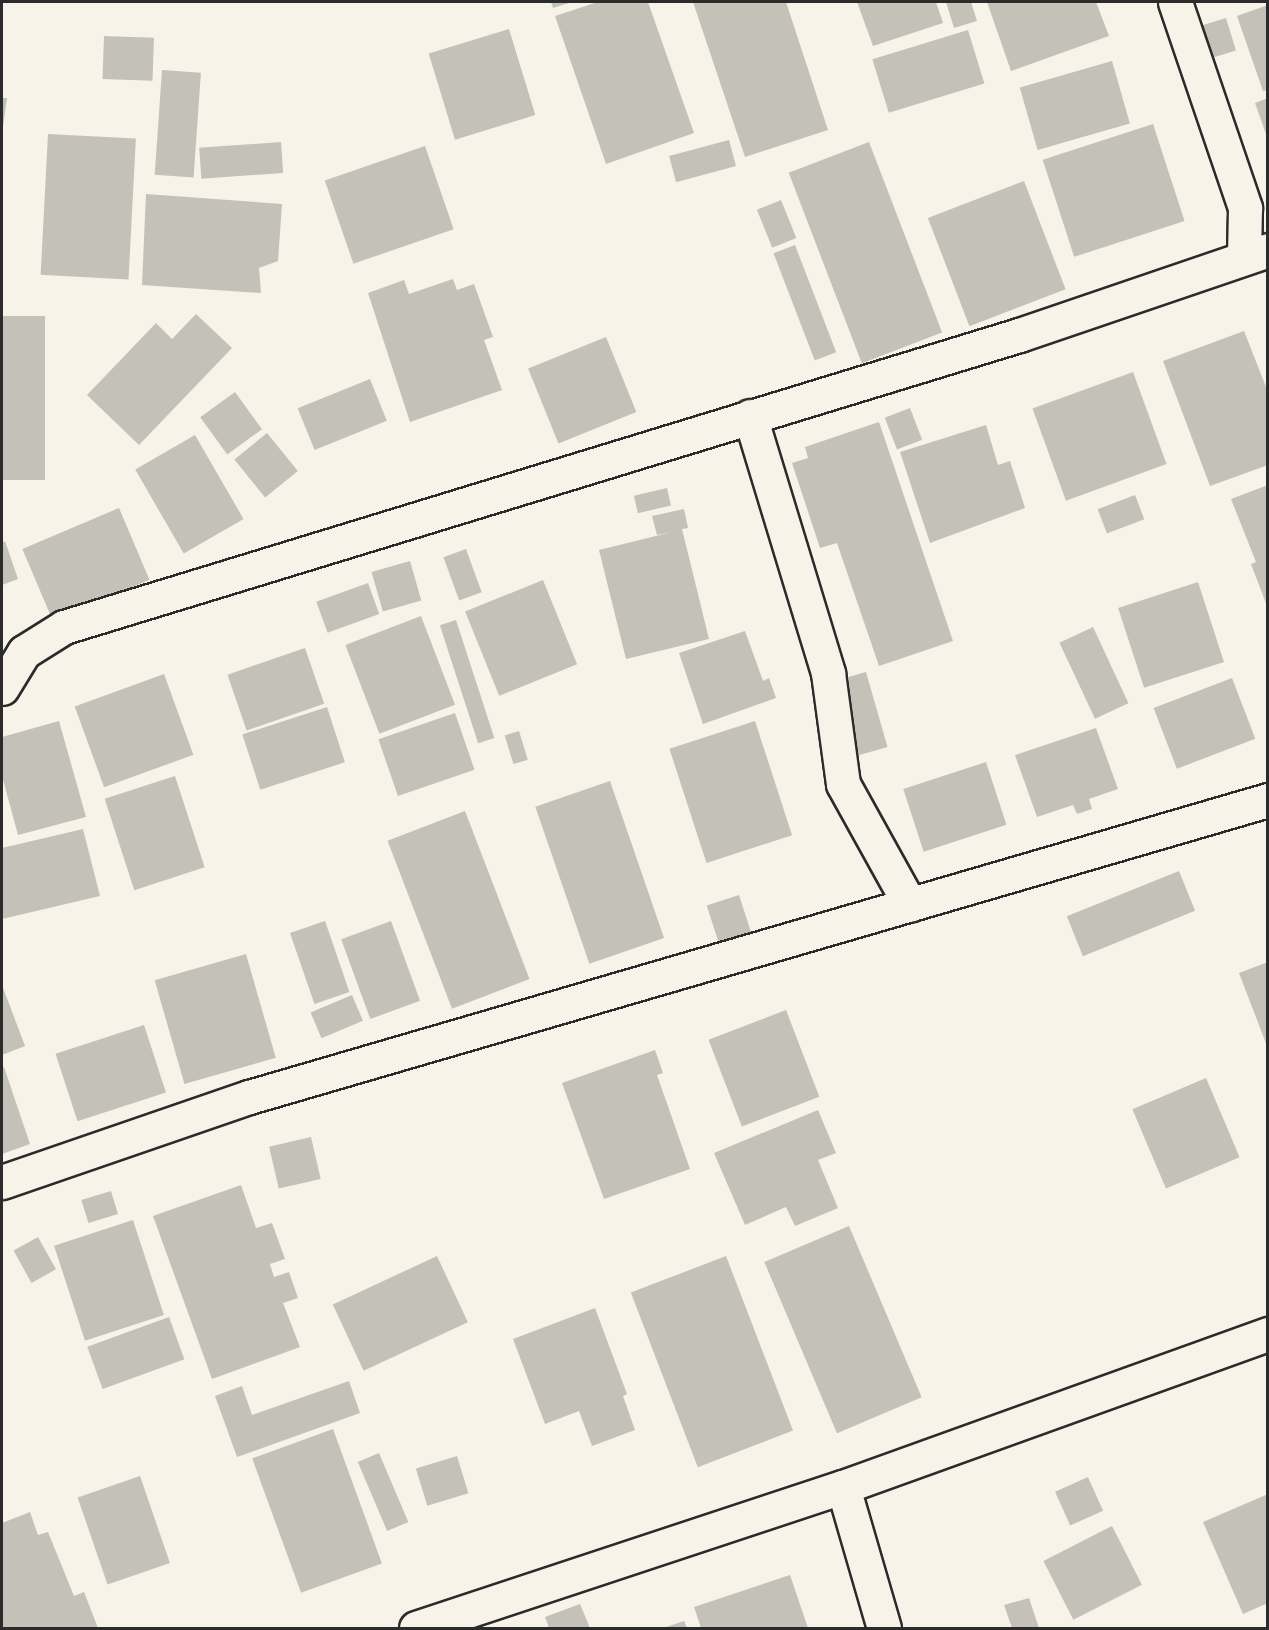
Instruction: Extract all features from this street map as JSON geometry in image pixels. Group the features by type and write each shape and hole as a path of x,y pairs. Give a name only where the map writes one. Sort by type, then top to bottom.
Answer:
{"street":[{"path":"2,688 24,652 64,627 1019,335 1256,253 1245,208 1175,2"},
{"path":"750,416 828,673 843,784 910,905"},
{"path":"2,1182 249,1097 1268,800"},
{"path":"416,1629 843,1487 1268,1334"},
{"path":"843,1487 884,1629"}],"building":[{"path":"551,2 572,2 553,8"},
{"path":"598,2 648,2 694,133 606,164 555,16"},
{"path":"693,2 786,2 828,130 745,157"},
{"path":"857,2 936,2 943,23 873,46"},
{"path":"946,2 971,2 977,21 954,28"},
{"path":"987,2 1096,2 1109,36 1011,71"},
{"path":"1268,5 1268,90 1263,91 1237,16"},
{"path":"1226,18 1236,51 1208,59 1198,26"},
{"path":"509,29 535,115 455,140 429,54"},
{"path":"968,30 984,84 889,113 872,59"},
{"path":"104,36 154,38 152,81 102,79"},
{"path":"1112,61 1130,123 1038,150 1020,87"},
{"path":"162,70 201,73 194,177 155,175"},
{"path":"2,98 7,98 3,127 2,127"},
{"path":"1268,98 1268,137 1267,137 1255,103"},
{"path":"1153,124 1185,221 1074,257 1043,160"},
{"path":"48,134 136,139 129,279 41,275"},
{"path":"729,140 736,166 676,182 669,156"},
{"path":"281,142 283,173 201,179 199,148"},
{"path":"869,142 942,332 862,363 789,173"},
{"path":"425,146 454,229 353,264 325,181"},
{"path":"1024,181 1066,289 969,326 928,218"},
{"path":"146,194 282,204 278,261 259,268 261,293 142,285"},
{"path":"781,200 796,238 772,248 757,210"},
{"path":"795,245 836,352 815,361 774,253"},
{"path":"453,279 457,290 474,284 493,337 484,340 502,390 410,422 368,293 404,280 409,294"},
{"path":"196,314 232,348 139,445 87,395 156,323 172,339"},
{"path":"2,316 45,316 45,480 2,480"},
{"path":"1244,331 1268,392 1268,465 1210,486 1163,361"},
{"path":"606,337 636,412 558,444 528,368"},
{"path":"1133,372 1167,464 1066,501 1032,409"},
{"path":"370,379 387,421 315,450 298,408"},
{"path":"235,392 262,429 227,454 200,417"},
{"path":"910,408 922,440 897,449 885,418"},
{"path":"879,422 953,641 879,666 837,543 820,548 792,463 808,458 805,447"},
{"path":"986,425 998,465 1010,461 1025,508 930,543 900,452"},
{"path":"267,433 298,471 265,498 234,459"},
{"path":"195,435 244,519 184,554 135,470"},
{"path":"1268,485 1267,606 1251,564 1256,562 1231,499"},
{"path":"667,488 671,506 638,513 634,496"},
{"path":"1135,495 1144,519 1107,534 1098,509"},
{"path":"119,508 149,580 53,621 22,549"},
{"path":"684,509 688,528 682,529 709,639 626,659 599,550 672,532 657,535 652,516"},
{"path":"5,541 18,579 2,585 2,543"},
{"path":"466,549 482,592 459,600 443,557"},
{"path":"410,561 421,600 383,611 372,572"},
{"path":"543,580 577,664 499,696 465,611"},
{"path":"1198,582 1224,662 1144,688 1118,608"},
{"path":"368,583 379,614 328,633 316,602"},
{"path":"421,616 455,705 379,734 345,645"},
{"path":"456,620 494,738 478,743 440,625"},
{"path":"1093,627 1128,703 1095,719 1059,643"},
{"path":"745,631 763,681 769,678 776,698 703,724 679,653"},
{"path":"305,648 324,704 247,730 227,675"},
{"path":"866,672 887,747 859,755 837,680"},
{"path":"164,674 193,755 104,787 75,706"},
{"path":"1232,678 1255,739 1177,769 1154,708"},
{"path":"327,707 345,762 260,790 242,735"},
{"path":"455,713 475,770 398,796 378,739"},
{"path":"59,721 86,817 18,835 2,776 2,737"},
{"path":"755,721 792,835 706,863 669,749"},
{"path":"1096,728 1118,789 1089,799 1092,809 1077,814 1073,805 1037,817 1015,755"},
{"path":"519,731 528,760 513,764 505,735"},
{"path":"986,762 1006,825 924,852 903,789"},
{"path":"175,776 205,867 134,890 105,799"},
{"path":"610,781 664,938 589,964 535,807"},
{"path":"465,811 530,979 452,1009 388,841"},
{"path":"83,829 100,896 2,919 2,848"},
{"path":"1179,871 1195,911 1083,956 1067,916"},
{"path":"739,895 752,935 720,945 707,906"},
{"path":"325,921 349,992 314,1004 290,933"},
{"path":"391,921 420,1001 370,1019 341,939"},
{"path":"246,954 276,1058 184,1084 155,980"},
{"path":"1268,962 1268,1046 1267,1046 1239,973"},
{"path":"2,985 25,1046 2,1055"},
{"path":"352,995 363,1021 322,1038 311,1013"},
{"path":"786,1010 819,1097 742,1127 709,1040"},
{"path":"144,1025 166,1093 77,1121 56,1054"},
{"path":"655,1050 663,1073 657,1075 690,1169 604,1199 562,1083"},
{"path":"4,1067 30,1144 2,1154 2,1068"},
{"path":"1206,1078 1240,1157 1166,1188 1132,1109"},
{"path":"818,1110 836,1153 818,1160 838,1208 795,1226 786,1207 745,1225 714,1153"},
{"path":"311,1137 321,1179 279,1189 269,1147"},
{"path":"241,1185 256,1228 272,1223 285,1259 270,1264 274,1277 289,1272 298,1298 283,1303 300,1347 212,1379 153,1216"},
{"path":"111,1191 118,1214 88,1223 81,1200"},
{"path":"133,1220 164,1315 85,1341 54,1246"},
{"path":"849,1226 922,1397 837,1433 764,1262"},
{"path":"38,1237 56,1269 31,1283 14,1251"},
{"path":"437,1256 468,1322 364,1371 333,1305"},
{"path":"726,1256 793,1431 698,1467 631,1293"},
{"path":"595,1308 627,1394 623,1396 635,1430 592,1446 579,1411 545,1424 513,1339"},
{"path":"169,1317 184,1359 103,1389 87,1347"},
{"path":"349,1381 360,1413 237,1457 215,1396 242,1386 252,1415"},
{"path":"333,1429 382,1563 301,1593 252,1458"},
{"path":"379,1453 408,1522 387,1531 358,1462"},
{"path":"457,1456 468,1493 427,1506 416,1469"},
{"path":"140,1476 170,1563 108,1584 78,1497"},
{"path":"1088,1477 1103,1511 1070,1525 1055,1492"},
{"path":"1268,1494 1268,1603 1243,1614 1203,1522"},
{"path":"30,1512 38,1535 48,1532 74,1596 84,1592 98,1628 2,1628 2,1523"},
{"path":"1112,1526 1142,1585 1073,1620 1043,1561"},
{"path":"790,1575 808,1628 701,1628 694,1607"},
{"path":"1029,1598 1039,1628 1012,1628 1004,1605"},
{"path":"580,1604 590,1628 549,1628 545,1617"},
{"path":"684,1621 687,1628 663,1628"}]}
